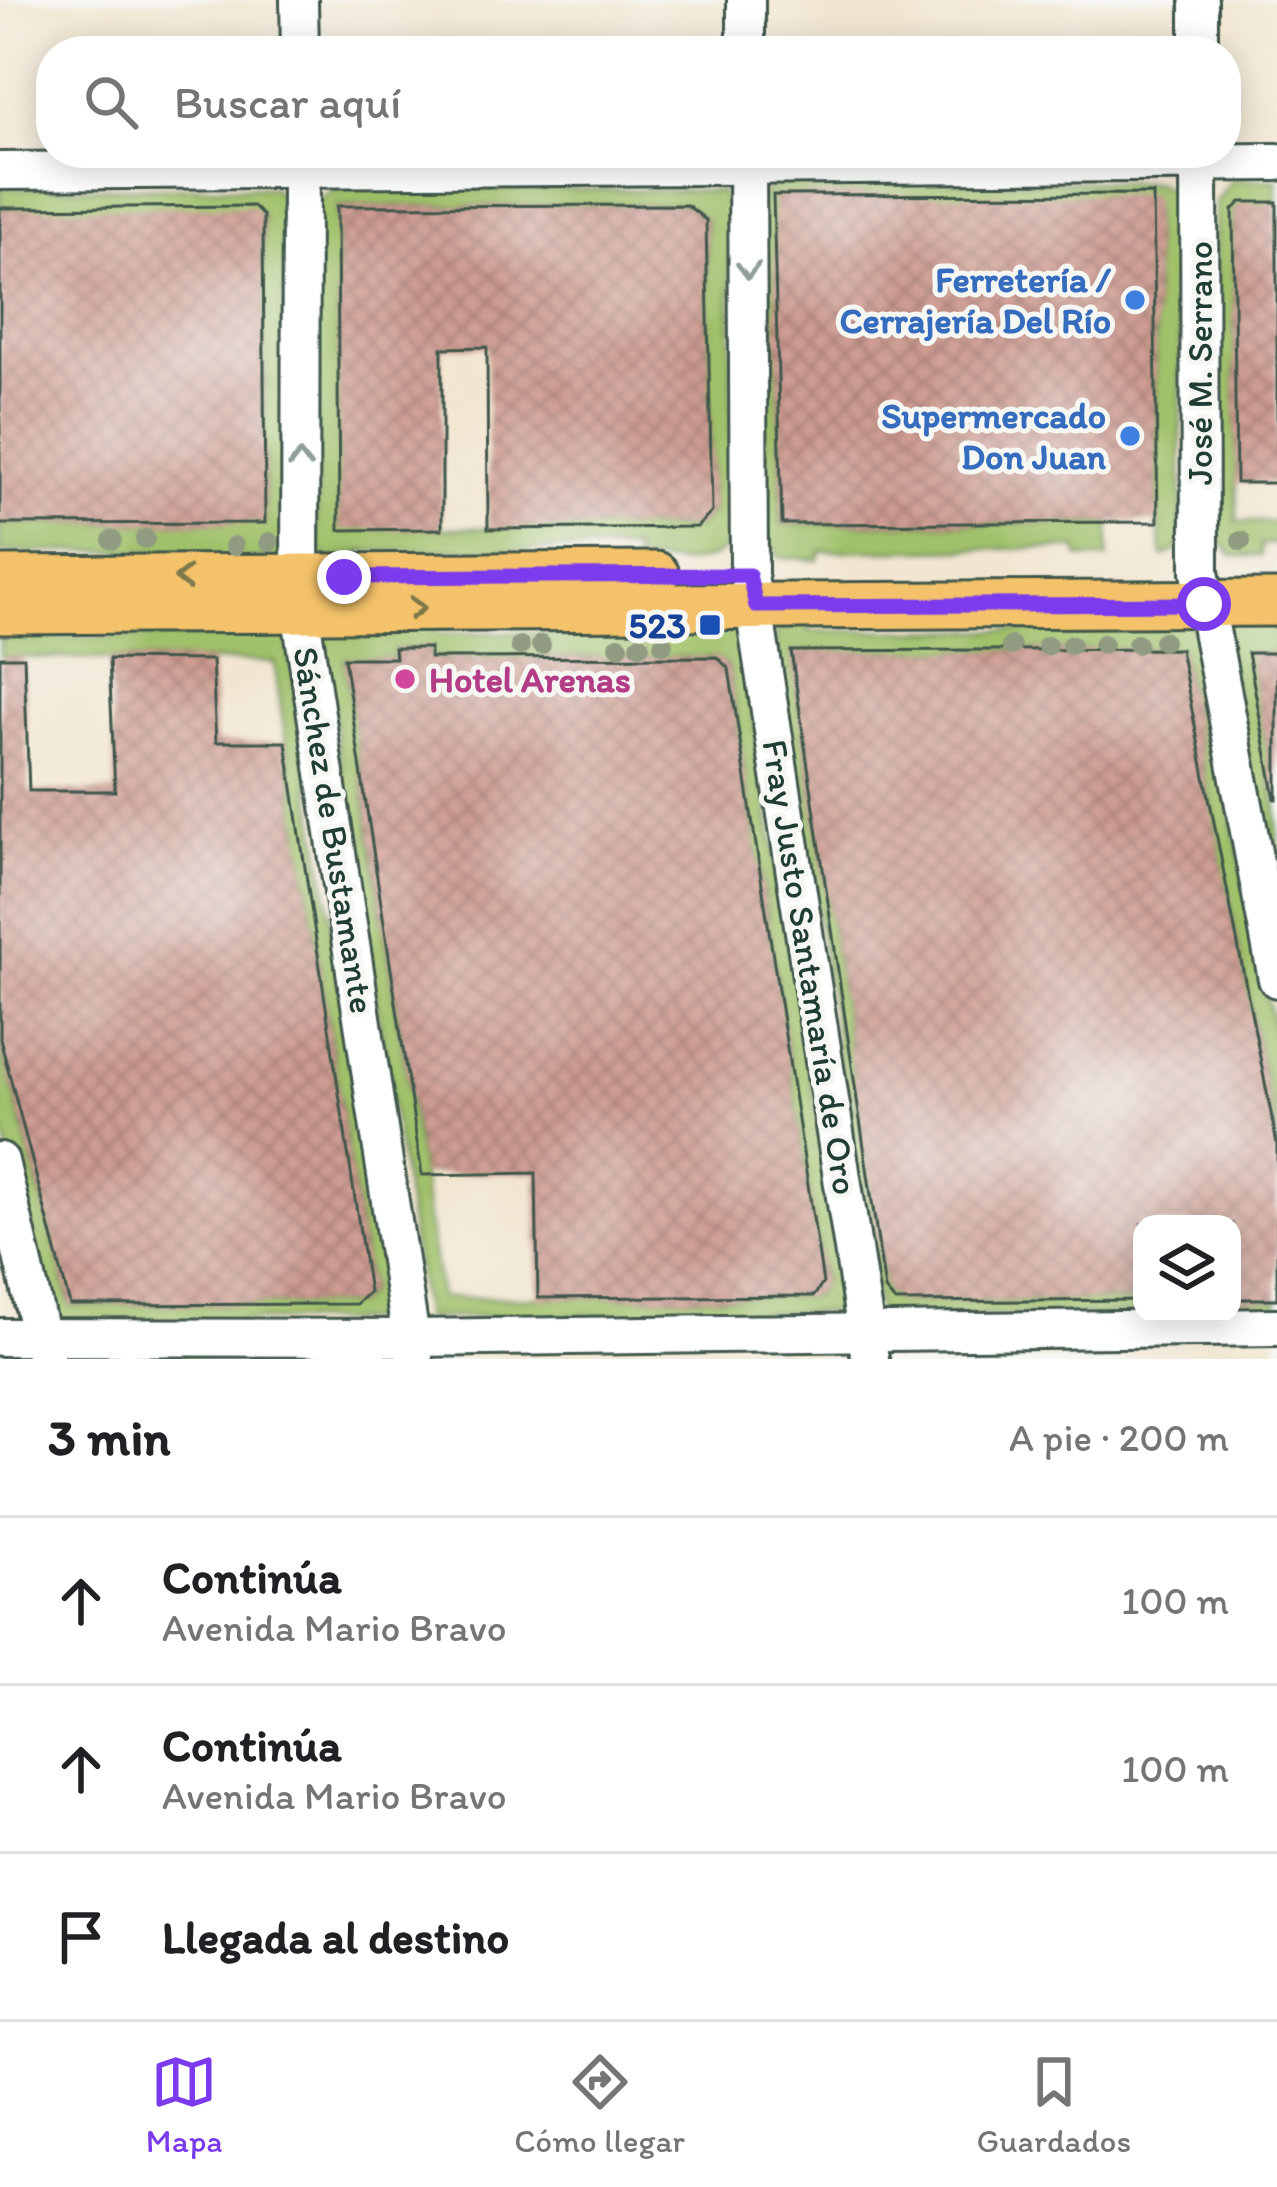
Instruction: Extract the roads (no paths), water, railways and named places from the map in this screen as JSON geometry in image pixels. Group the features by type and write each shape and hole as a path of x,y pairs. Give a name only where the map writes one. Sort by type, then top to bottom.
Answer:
{"main road":[{"path":"1202,588 1277,572"},
{"path":"0,579 300,593 1202,588 1277,603"},
{"path":"0,611 300,593"}],"street":[{"path":"299,0 300,36"},
{"path":"746,0 746,36"},
{"path":"1199,0 1199,36"},
{"path":"1241,159 1277,161"},
{"path":"0,171 90,168"},
{"name":"Sánchez de Bustamante","path":"301,168 300,593 414,1348"},
{"name":"Fray Justo Santamaría de Oro","path":"747,168 753,590 869,1346"},
{"name":"José M. Serrano","path":"1199,168 1202,588 1277,979"},
{"path":"0,1161 45,1348"},
{"path":"0,1337 45,1348 869,1346 1277,1327"}],"place":[{"name":"Ferretería / Cerrajería Del Río","path":"1135,300"},
{"name":"Supermercado Don Juan","path":"1130,436"},
{"name":"523","path":"710,625"},
{"name":"Hotel Arenas","path":"405,679"}]}
